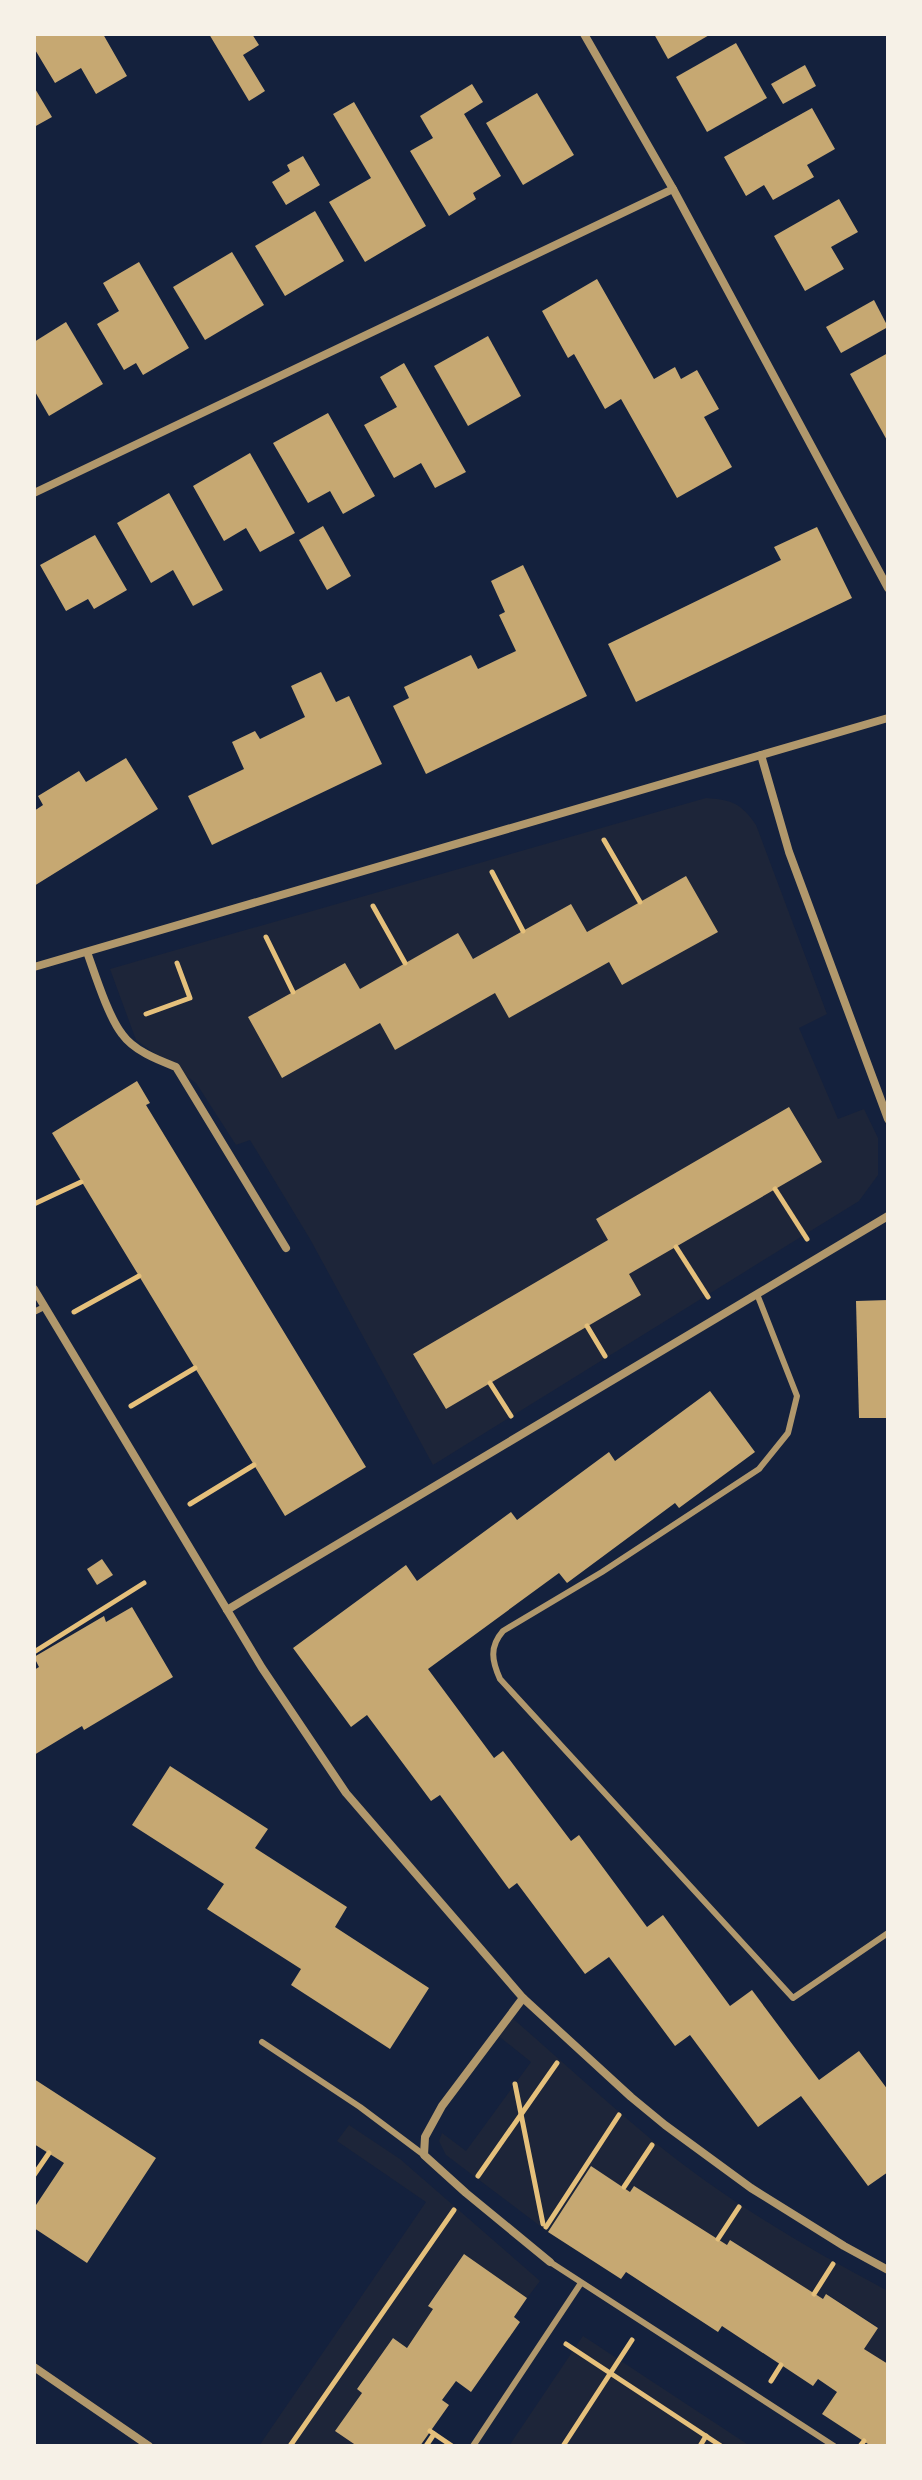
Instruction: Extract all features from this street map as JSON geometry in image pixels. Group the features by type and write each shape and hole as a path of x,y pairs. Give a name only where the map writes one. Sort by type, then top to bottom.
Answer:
{"street":[{"path":"584,34 673,189 888,588"},
{"path":"34,493 673,189"},
{"path":"34,967 888,718"},
{"path":"761,755 789,852 888,1119"},
{"path":"87,952 98,985 122,1036 150,1057 176,1067 286,1248"},
{"path":"227,1610 888,1216"},
{"path":"34,1289 262,1668 346,1793 523,1998 665,2125 751,2188 888,2270"},
{"path":"523,1998 442,2106 425,2137 424,2155 550,2262"},
{"path":"34,2367 149,2446"}],"lane":[{"path":"757,1294 797,1396 788,1433 759,1469 602,1572 503,1631 494,1641 492,1661 500,1679 793,1998 888,1933"},
{"path":"34,1312 44,1307"},
{"path":"262,2042 360,2107 424,2155"},
{"path":"550,2262 834,2446"},
{"path":"473,2446 581,2283"}],"path":[{"path":"604,840 640,902"},
{"path":"492,872 523,931"},
{"path":"373,906 405,963"},
{"path":"266,937 293,992"},
{"path":"146,1014 190,998 177,963"},
{"path":"34,1204 81,1182"},
{"path":"775,1189 818,1256"},
{"path":"676,1247 720,1315"},
{"path":"74,1312 139,1276"},
{"path":"587,1326 617,1377"},
{"path":"127,1408 195,1368"},
{"path":"490,1383 522,1433"},
{"path":"190,1504 254,1465"},
{"path":"34,1652 144,1583"},
{"path":"290,2446 571,2042"},
{"path":"515,2084 544,2229 631,2097"},
{"path":"624,2187 665,2125"},
{"path":"34,2175 49,2153"},
{"path":"718,2239 751,2188"},
{"path":"814,2294 844,2246"},
{"path":"563,2446 643,2323"},
{"path":"548,2332 721,2446"},
{"path":"426,2446 432,2432 452,2446"},
{"path":"700,2446 706,2436"}],"shaded area":[{"path":"706,798 735,804 756,825 827,1014 799,1028 838,1119 864,1109 878,1138 878,1175 859,1201 433,1465 310,1239 250,1140 236,1145 196,1083 136,1040 110,969"},
{"path":"510,2016 679,2162 796,2240 888,2291 888,2364 864,2349 878,2327 827,2294 822,2299 731,2240 727,2245 634,2186 630,2192 591,2166 548,2232 446,2155 439,2141 442,2133 466,2151 531,2062 496,2034"},
{"path":"349,2125 400,2159 540,2281 527,2298 464,2254 428,2305 433,2309 407,2348 393,2338 357,2388 362,2393 335,2431 357,2446 259,2446 426,2202 337,2141"},
{"path":"583,2336 750,2446 509,2446"}],"building":[{"path":"34,34 103,34 127,76 96,94 81,68 55,83 34,48"},
{"path":"209,34 252,34 259,45 243,55 265,91 249,101"},
{"path":"654,34 711,34 668,59"},
{"path":"736,43 767,98 707,132 676,77"},
{"path":"805,65 816,86 783,104 771,84"},
{"path":"472,84 483,102 464,114 501,176 473,193 476,199 449,216 410,151 433,138 420,116"},
{"path":"34,87 52,117 34,127"},
{"path":"537,93 574,155 523,185 486,123"},
{"path":"354,102 426,226 365,262 329,202 371,178 333,114"},
{"path":"812,108 835,149 807,165 814,177 773,200 764,185 746,196 724,157"},
{"path":"303,156 320,185 286,205 272,182 290,171 287,165"},
{"path":"839,199 858,232 831,247 844,269 805,291 774,236"},
{"path":"315,211 344,261 285,296 255,246"},
{"path":"232,252 264,305 205,340 173,287"},
{"path":"139,262 189,348 143,375 136,363 124,370 97,324 119,311 103,283"},
{"path":"597,279 654,379 675,367 681,379 697,370 719,409 704,417 732,467 677,498 621,399 605,409 574,354 568,358 542,311"},
{"path":"874,300 888,327 841,353 826,327"},
{"path":"66,322 103,384 49,416 34,390 34,342"},
{"path":"488,336 521,396 468,426 434,366"},
{"path":"888,353 888,442 850,374"},
{"path":"404,363 466,472 435,488 421,463 394,478 364,425 397,407 380,377"},
{"path":"328,413 375,496 343,514 330,491 308,503 273,443"},
{"path":"250,453 295,533 260,552 246,528 224,541 193,486"},
{"path":"169,493 223,590 193,606 173,570 151,583 117,523"},
{"path":"323,526 351,576 327,590 299,540"},
{"path":"817,527 852,598 636,702 608,644 781,560 774,547"},
{"path":"95,535 127,590 94,609 88,599 66,611 40,565"},
{"path":"523,565 587,696 426,774 393,706 409,698 404,687 471,655 478,669 516,651 499,615 505,612 491,581"},
{"path":"321,672 336,702 349,696 382,764 212,845 188,796 244,769 232,742 255,731 260,739 305,717 291,686"},
{"path":"126,758 158,809 34,886 34,811 43,805 38,796 79,771 86,782"},
{"path":"686,876 718,932 622,985 609,962 509,1018 495,993 395,1050 380,1023 282,1078 248,1017 345,963 360,989 458,933 473,959 571,904 587,932"},
{"path":"137,1081 150,1103 146,1105 366,1467 285,1516 52,1133"},
{"path":"789,1107 822,1162 629,1274 641,1295 446,1409 413,1354 608,1240 596,1219"},
{"path":"888,1300 888,1418 859,1418 856,1301"},
{"path":"710,1391 755,1452 679,1508 675,1503 567,1583 559,1573 428,1669 494,1758 503,1751 571,1841 579,1835 647,1927 663,1915 730,2006 752,1990 819,2080 859,2051 888,2090 888,2172 868,2186 801,2096 758,2127 690,2035 675,2046 609,1957 585,1974 517,1883 509,1889 440,1795 431,1801 367,1715 351,1727 293,1648 406,1565 417,1581 511,1512 517,1520 609,1452 615,1461"},
{"path":"102,1559 113,1575 97,1585 87,1569"},
{"path":"132,1607 173,1677 84,1730 82,1726 34,1755 34,1670 39,1667 34,1657 104,1616 106,1622"},
{"path":"170,1766 268,1829 255,1848 347,1907 335,1927 429,1988 390,2049 291,1985 301,1969 207,1909 224,1884 132,1825"},
{"path":"34,2079 156,2158 87,2263 34,2228 34,2208 64,2163 34,2144"},
{"path":"591,2166 630,2192 634,2186 727,2245 730,2240 823,2299 826,2294 878,2328 864,2349 888,2364 888,2446 871,2446 822,2414 837,2392 818,2379 813,2386 722,2326 718,2332 626,2272 621,2279 548,2232"},
{"path":"464,2254 527,2298 514,2317 520,2322 471,2392 456,2381 442,2400 449,2405 420,2446 357,2446 335,2431 362,2393 357,2389 393,2338 407,2348 433,2309 428,2306"}]}
